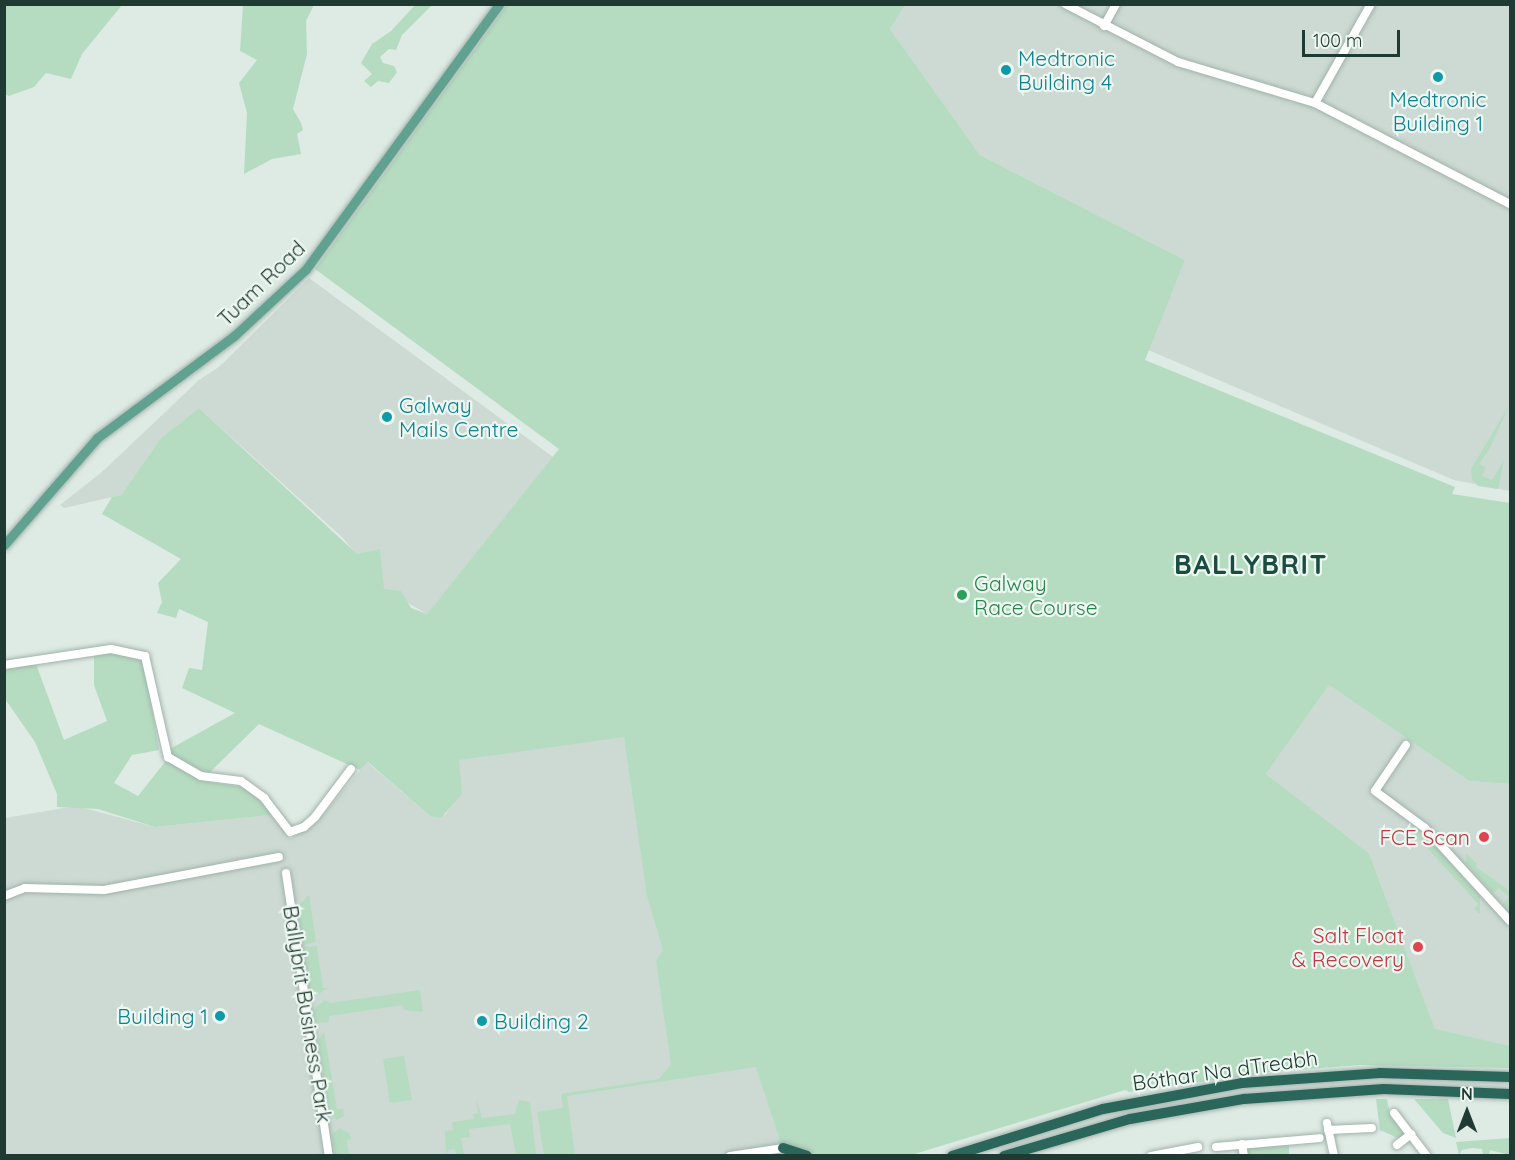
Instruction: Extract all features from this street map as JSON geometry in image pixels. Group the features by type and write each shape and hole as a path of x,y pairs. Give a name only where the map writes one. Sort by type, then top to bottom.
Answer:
{"highway":[{"name":"Bóthar Na dTreabh","path":"952,1155 1081,1115 1242,1083 1380,1073 1510,1077"},
{"name":"Bóthar Na dTreabh","path":"1004,1155 1130,1119 1259,1097 1384,1089 1510,1094"},
{"path":"783,1148 807,1155"}],"main road":[{"name":"Tuam Road","path":"4,545 97,438 234,336 306,268 498,4"}],"street":[{"path":"1065,4 1104,26 1193,68 1315,103 1510,204"},
{"path":"1104,26 1116,4"},
{"path":"1315,103 1371,4"},
{"path":"4,665 111,650 145,656 168,757 201,776 242,781 264,798 290,832 304,827 315,817 351,769"},
{"path":"1406,745 1374,791 1425,828 1510,921"},
{"path":"4,896 25,888 104,890 279,857"},
{"name":"Ballybrit Business Park","path":"286,873 329,1155"},
{"path":"1394,1113 1427,1155"},
{"path":"1334,1155 1328,1126 1372,1128"},
{"path":"1397,1145 1411,1134"},
{"path":"1216,1147 1320,1138"},
{"path":"1242,1144 1245,1155"},
{"path":"1154,1155 1182,1153 1198,1147"},
{"path":"730,1155 783,1148"}],"shaded area":[{"path":"905,4 1510,5 1510,491 1454,480 1148,350 1185,260 980,155 890,29"},
{"path":"309,278 553,457 427,614 384,589 343,538 199,408 161,438 121,495 64,508 60,505 102,472 199,380 219,367"},
{"path":"617,620 779,1138 777,1143 823,1155 5,1156 5,818 76,806 155,827 271,815 290,839 315,824 367,762 430,816 445,815 462,791 430,761"},
{"path":"1329,685 1469,781 1510,784 1510,1068 1483,1065 1440,1043 1369,853 1266,774"}],"green space":[{"path":"416,4 432,5 402,35 396,50 389,49 380,57 383,63 394,66 397,72 389,83 378,81 371,87 364,81 372,74 361,63 372,44 391,31"},
{"path":"4,5 122,5 82,54 71,79 46,73 34,87 9,96 4,94"},
{"path":"243,5 314,5 306,21 307,54 293,109 303,130 297,134 301,154 272,159 244,174 247,113 239,83 257,60 240,51"},
{"name":"Galway Race Course","path":"507,5 905,5 890,29 980,155 1185,260 1145,360 1455,487 1452,494 1510,503 1510,784 1469,781 1329,685 1266,774 1369,853 1435,1029 1510,1046 1510,1068 1359,1065 1271,1072 1129,1092 1125,1090 911,1155 823,1156 777,1143 779,1138 756,1067 567,1096 575,1155 544,1155 537,1112 563,1108 561,1094 659,1079 671,1064 656,961 663,950 647,896 624,737 459,760 462,794 441,818 430,816 368,762 360,770 259,724 201,781 243,787 262,800 271,815 155,827 98,809 57,807 57,794 35,742 5,699 4,667 36,664 64,740 107,721 94,685 94,655 113,653 144,661 159,750 132,755 114,783 138,796 165,762 168,750 235,713 182,688 189,668 202,670 208,622 179,609 176,618 157,613 162,602 158,583 181,559 102,514 112,497 121,495 161,438 199,408 357,554 380,549 384,589 401,591 411,608 427,614 559,449 315,269"},
{"path":"1510,404 1489,450 1479,464 1486,467 1482,476 1492,480 1504,460 1498,489 1478,486 1472,479 1471,469"},
{"path":"1415,830 1422,831 1480,896 1480,914 1474,909 1478,904 1413,832 1407,833"},
{"path":"1466,853 1477,864 1476,867 1510,891 1510,913 1503,904 1509,897 1499,888 1493,893 1466,863"},
{"path":"309,895 316,942 303,945 297,907"},
{"path":"317,946 323,988 328,988 311,999 303,947"},
{"path":"420,990 423,1012 404,1010 403,1005 329,1016 329,1022 315,1023 313,1009 325,1000 331,1003"},
{"path":"324,1032 337,1109 343,1109 344,1116 337,1120 329,1113 318,1040"},
{"path":"404,1056 412,1100 390,1103 383,1059"},
{"path":"476,1098 482,1118 515,1114 519,1100 530,1102 536,1155 516,1155 510,1124 469,1129 470,1137 461,1138 464,1155 456,1154 455,1149 448,1150 446,1155 445,1131 453,1130 452,1122 474,1119 473,1114 478,1113"},
{"path":"1376,1099 1387,1099 1390,1115 1405,1134 1400,1139 1380,1130"},
{"path":"1414,1099 1448,1099 1456,1138 1443,1133"},
{"path":"340,1128 350,1134 351,1139 347,1140 349,1155 335,1155 332,1134"},
{"path":"1510,1138 1510,1155 1490,1150 1489,1155 1483,1155 1482,1149 1472,1148 1462,1150 1459,1155 1456,1142"},
{"path":"1289,1143 1289,1155 1248,1155 1248,1147"}],"place":[{"name":"Medtronic Building 4","path":"1006,70"},
{"name":"Medtronic Building 1","path":"1438,77"},
{"name":"Galway Mails Centre","path":"387,417"},
{"name":"Galway Race Course","path":"962,595"},
{"name":"FCE Scan","path":"1484,837"},
{"name":"Salt Float & Recovery","path":"1418,947"},
{"name":"Building 1","path":"220,1016"},
{"name":"Building 2","path":"482,1021"}],"district":[{"name":"BALLYBRIT","path":"1251,565"}]}
